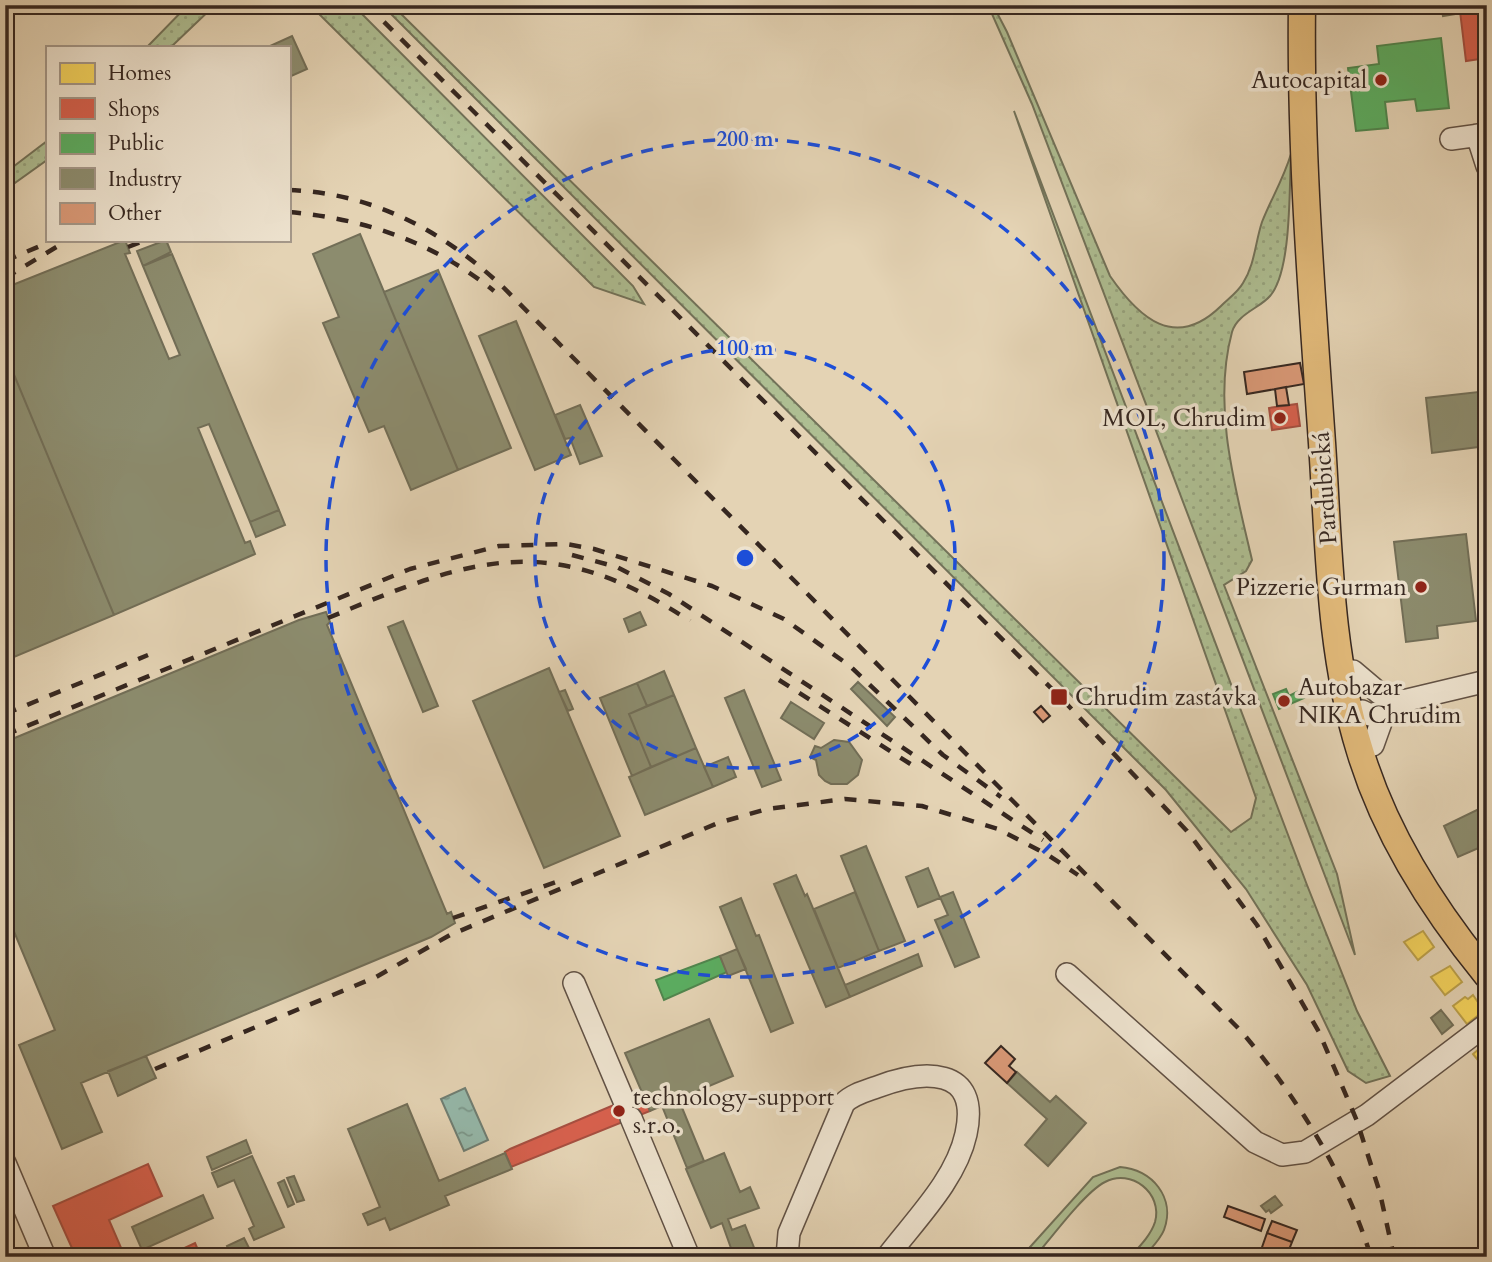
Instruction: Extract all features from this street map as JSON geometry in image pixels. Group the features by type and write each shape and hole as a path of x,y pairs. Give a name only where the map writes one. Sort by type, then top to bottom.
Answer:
{"main road":[{"name":"Pardubická","path":"1304,5 1309,32 1325,311 1356,713 1373,745 1383,779 1409,837 1452,908 1487,956"},
{"name":"Pardubická","path":"1304,5 1314,325 1335,624 1374,793 1391,829 1434,904 1487,975"}],"street":[{"path":"1451,139 1482,135 1487,166"},
{"path":"1353,671 1395,703"},
{"path":"1356,713 1370,703 1395,703 1487,681"},
{"path":"1373,745 1383,717 1395,703"},
{"path":"1067,974 1255,1143 1271,1152 1286,1155 1306,1152 1367,1115 1487,1024"},
{"path":"574,983 689,1257"},
{"path":"787,1257 789,1233 844,1103 858,1094 902,1078 926,1074 941,1076 955,1084 964,1098 968,1119 966,1136 950,1172 887,1257"},
{"path":"5,1163 45,1257"}],"shaded area":[{"path":"188,5 215,5 172,46 148,46"},
{"path":"310,5 353,5 633,286 644,304 594,287"},
{"path":"382,5 392,5 1231,832 1251,818 1256,798 1014,111 1307,885 1357,1011 1390,1076 1366,1083 1348,1071 1307,985 1246,889 1166,790"},
{"path":"988,5 993,5 1007,32 1110,276 1133,305 1159,324 1188,326 1204,319 1241,286 1250,268 1262,222 1291,154 1286,249 1277,284 1270,296 1239,320 1232,332 1226,360 1224,389 1228,446 1252,560 1246,571 1224,585 1337,874 1355,955 1032,104"},
{"path":"46,142 46,161 5,190 5,173"},
{"path":"1120,1167 1132,1169 1151,1179 1164,1197 1167,1207 1164,1230 1144,1257 1130,1257 1153,1227 1156,1211 1154,1202 1143,1186 1125,1178 1105,1182 1097,1187 1068,1216 1035,1257 1021,1257 1093,1177"}],"water":[{"path":"465,1088 488,1140 464,1151 441,1099"}],"building: Homes":[{"path":"1423,931 1434,947 1418,960 1404,942"},
{"path":"1450,966 1462,982 1445,995 1431,977"},
{"path":"1473,995 1484,1011 1467,1024 1453,1006 1465,997 1468,999"},
{"path":"1487,1042 1487,1061 1482,1065 1473,1054"}],"building: Shops":[{"path":"1481,9 1487,58 1466,61 1460,11"},
{"path":"1297,404 1300,426 1272,430 1269,408"},
{"path":"642,1093 650,1111 511,1167 505,1152 510,1149"},
{"path":"148,1164 162,1196 109,1220 125,1257 76,1257 53,1206"},
{"path":"195,1243 201,1257 165,1257"}],"building: Public":[{"path":"1441,38 1449,108 1417,111 1415,99 1385,102 1388,128 1356,131 1348,68 1379,64 1377,46"},
{"path":"1286,689 1289,696 1301,690 1304,698 1279,709 1273,694"},
{"path":"720,956 727,972 664,1000 656,980"}],"building: Industry":[{"path":"1441,5 1455,5 1456,14 1443,16"},
{"path":"292,36 307,69 290,77 290,46 270,46"},
{"path":"360,234 458,470 411,490 384,426 369,432 323,323 339,317 313,254"},
{"path":"126,242 130,253 125,254 169,359 180,355 143,266 172,254 279,510 250,522 209,424 198,428 245,543 250,541 255,554 114,615 5,353 5,288"},
{"path":"167,242 171,252 143,266 137,251"},
{"path":"438,270 511,448 458,470 384,292"},
{"path":"516,321 571,455 535,470 479,336"},
{"path":"5,353 114,615 14,657 5,635"},
{"path":"1487,391 1486,446 1432,453 1426,398"},
{"path":"580,405 602,456 580,464 570,438 565,439 555,415"},
{"path":"279,510 285,525 256,537 250,522"},
{"path":"1466,534 1476,621 1437,626 1438,638 1406,642 1394,542"},
{"path":"326,612 330,622 327,625 447,914 451,912 455,923 431,937 81,1083 102,1132 62,1149 19,1045 55,1030 5,910 5,742 299,620"},
{"path":"640,612 646,625 629,632 624,619"},
{"path":"403,621 438,706 423,712 388,627"},
{"path":"549,668 620,836 544,868 473,701"},
{"path":"664,671 674,695 647,706 637,683"},
{"path":"858,682 895,717 887,726 851,689"},
{"path":"637,683 647,706 629,714 651,767 632,776 600,698"},
{"path":"565,690 573,709 568,711 559,692"},
{"path":"744,690 781,780 762,787 725,698"},
{"path":"674,695 696,748 651,767 629,714"},
{"path":"791,702 824,723 814,739 781,718"},
{"path":"834,740 849,742 862,760 858,775 847,784 831,784 825,781 819,775 816,760 810,757 815,746 821,748"},
{"path":"696,748 713,787 645,815 629,777"},
{"path":"728,757 736,777 713,787 704,767"},
{"path":"1485,806 1487,853 1483,846 1458,857 1444,826"},
{"path":"866,846 905,941 879,951 841,856"},
{"path":"928,868 940,898 918,907 906,877"},
{"path":"796,875 805,896 807,894 850,997 826,1007 774,884"},
{"path":"855,892 879,951 838,968 814,909"},
{"path":"953,892 979,957 955,967 935,920 948,915 940,897"},
{"path":"741,898 756,936 759,935 793,1023 771,1032 720,907"},
{"path":"737,949 746,969 728,976 720,956"},
{"path":"918,954 922,966 850,997 845,985"},
{"path":"1441,1010 1453,1025 1442,1034 1431,1018"},
{"path":"709,1019 733,1076 650,1111 625,1053"},
{"path":"146,1056 156,1078 118,1096 108,1071"},
{"path":"1017,1072 1050,1102 1056,1096 1086,1123 1048,1166 1025,1145 1047,1119 1007,1083"},
{"path":"678,1098 704,1161 687,1168 662,1106"},
{"path":"407,1104 439,1181 505,1153 512,1169 445,1196 449,1205 390,1230 385,1218 368,1225 363,1214 380,1207 348,1129"},
{"path":"246,1140 251,1153 212,1170 207,1157"},
{"path":"724,1153 740,1192 750,1187 759,1208 728,1219 732,1230 745,1225 755,1250 743,1257 736,1257 722,1223 711,1228 686,1169"},
{"path":"252,1156 284,1227 254,1240 249,1229 254,1226 234,1180 218,1187 212,1173"},
{"path":"294,1176 304,1200 297,1202 287,1178"},
{"path":"284,1180 294,1204 288,1207 278,1183"},
{"path":"203,1195 213,1218 142,1250 132,1227"},
{"path":"1275,1196 1282,1205 1271,1213 1269,1210 1266,1212 1261,1206"},
{"path":"244,1238 250,1250 232,1257 227,1246"}],"building: Other":[{"path":"1300,363 1304,384 1247,394 1244,372"},
{"path":"1286,387 1289,405 1277,406 1275,389"},
{"path":"1041,706 1050,716 1043,722 1034,712"},
{"path":"1001,1046 1015,1059 1009,1066 1016,1072 1007,1083 985,1063"},
{"path":"1228,1206 1265,1219 1261,1231 1224,1217"},
{"path":"1272,1221 1297,1230 1292,1242 1267,1233"},
{"path":"1267,1233 1292,1242 1286,1257 1260,1253"}],"railway":[{"path":"367,5 1061,698 1187,831 1257,925 1319,1032 1357,1121 1380,1193 1394,1257"},
{"path":"290,190 349,199 378,207 405,219 456,249 503,287 1241,1031 1281,1082 1317,1137 1348,1196 1371,1257"},
{"path":"290,212 345,220 423,246 494,291"},
{"path":"5,278 65,242"},
{"path":"128,247 141,242"},
{"path":"5,261 47,243"},
{"path":"5,735 410,569 499,546 566,544 594,549 712,586 784,619 850,666 943,755 1001,797"},
{"path":"572,555 617,567 669,594 1043,840"},
{"path":"328,618 426,580 470,568 511,562 552,564 594,573 640,592 690,621"},
{"path":"5,714 148,655"},
{"path":"779,680 912,765"},
{"path":"155,1069 376,977 450,935 718,823 767,809 845,799 922,806 998,829 1048,855 1078,875"},
{"path":"453,918 559,881"}],"place":[{"name":"Autocapital","path":"1381,80"},
{"name":"MOL, Chrudim","path":"1280,418"},
{"name":"Pizzerie Gurman","path":"1421,587"},
{"name":"Chrudim zastávka","path":"1059,697"},
{"name":"Autobazar NIKA Chrudim","path":"1284,701"},
{"name":"technology-support s.r.o.","path":"619,1111"}]}
